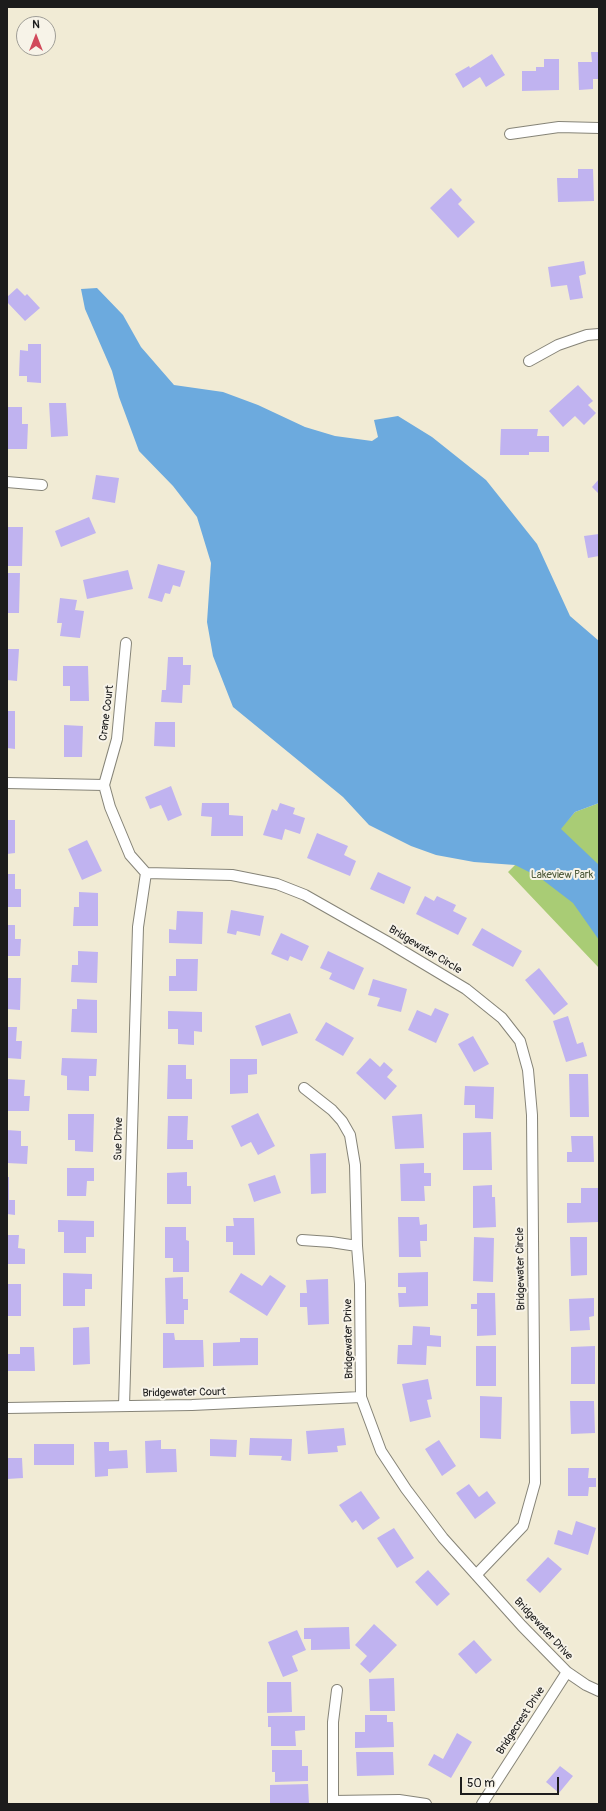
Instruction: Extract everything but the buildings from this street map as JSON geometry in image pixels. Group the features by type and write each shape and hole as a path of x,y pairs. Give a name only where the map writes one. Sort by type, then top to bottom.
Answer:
{"street":[{"path":"510,134 559,128 599,128"},
{"path":"529,361 558,345 587,335 599,334"},
{"path":"7,482 42,485"},
{"name":"Crane Court","path":"104,785 117,739 126,643"},
{"path":"7,783 104,785 110,807 130,855 146,873"},
{"name":"Bridgewater Circle","path":"146,873 232,875 277,884 305,895 466,989 502,1018 520,1041 528,1070 532,1115 535,1483 523,1526 477,1574"},
{"name":"Sue Drive","path":"124,1406 138,927 146,873"},
{"name":"Bridgewater Drive","path":"304,1088 332,1110 342,1121 350,1135 355,1164 357,1246 360,1284 361,1397 381,1451 406,1490 443,1538 477,1574 522,1626 567,1672 586,1685 599,1691"},
{"path":"302,1240 332,1242 357,1246"},
{"name":"Bridgewater Court","path":"7,1408 261,1403 361,1397"},
{"name":"Bridgecrest Drive","path":"482,1804 567,1672"},
{"path":"337,1690 333,1722 333,1802 399,1800 426,1804"}],"green space":[{"name":"Lakeview Park","path":"599,803 599,968 508,872 560,829 575,812"}],"water":[{"path":"97,288 123,315 141,347 174,385 223,392 258,405 305,427 335,436 372,441 378,437 374,420 398,416 432,437 486,480 537,544 570,616 599,641 599,803 575,812 561,829 599,865 599,940 573,903 539,877 515,865 474,862 436,855 411,846 369,825 343,797 233,707 213,656 207,622 211,563 197,517 173,486 139,451 119,397 112,371 85,309 81,289"}]}
